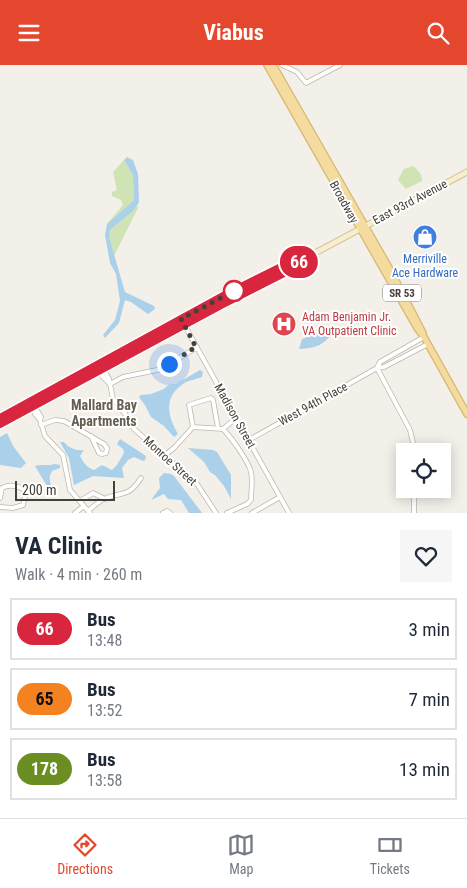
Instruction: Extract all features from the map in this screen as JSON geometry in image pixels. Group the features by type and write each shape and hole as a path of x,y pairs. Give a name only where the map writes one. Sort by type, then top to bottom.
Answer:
{"main road":[{"name":"Broadway","path":"267,65 420,326 424,337 467,414"},
{"name":"Broadway","path":"273,65 362,227"}],"street":[{"path":"282,65 297,72 304,81 309,83 340,65"},
{"name":"East 93rd Avenue","path":"0,424 32,404 183,322 294,268 300,261 467,171"},
{"name":"Madison Street","path":"183,322 289,513"},
{"name":"West 94th Place","path":"377,368 380,363 424,337"},
{"name":"West 94th Place","path":"249,441 377,368 384,367 428,343"},
{"path":"110,384 123,377 162,369 196,347"},
{"name":"Monroe Street","path":"101,367 102,376 110,384 113,399 134,429 197,484 216,513"},
{"path":"377,368 407,422 414,443"},
{"path":"165,455 174,448 192,427 189,405 211,398 218,428"},
{"name":"East 93rd Avenue","path":"0,418 32,404"},
{"path":"32,404 45,436 63,455 70,489 89,512 105,499 127,493 137,485 141,478"},
{"path":"223,429 236,418"},
{"path":"40,423 55,420 64,421 91,436 106,445 108,449 106,453 99,453 91,436"},
{"path":"192,427 223,429 251,471 251,500 247,504 227,513"},
{"path":"0,498 2,488 6,486 25,490 22,505 13,508 0,507"},
{"path":"80,501 93,493 105,499"},
{"path":"252,513 280,497"},
{"path":"414,498 414,513"},
{"path":"75,513 84,506"},
{"path":"236,508 238,513"},
{"path":"163,513 167,511 170,513"}],"green space":[{"path":"124,160 133,175 134,200 107,224 123,205 121,200 112,196 112,192 117,190 113,172"},
{"path":"413,166 419,172 422,181 406,189 398,180 404,169"},
{"path":"137,205 138,208 114,256 109,237 110,230 134,210"}],"water":[{"path":"127,157 133,160 138,174 139,202 134,210 110,230 109,237 125,292 154,306 155,309 148,314 125,300 119,323 105,338 103,335 115,320 120,301 116,274 110,263 105,235 107,224 134,200 133,175 124,160"},
{"path":"328,329 334,331 323,343 311,348 299,349 302,339"},
{"path":"200,370 203,372 202,377 186,382 179,387 171,399 169,412 178,434 174,437 164,426 151,417 139,397 164,389 168,385 176,384"},
{"path":"7,433 13,446 26,463 21,468 0,465 0,437"},
{"path":"120,439 146,456 145,460 134,457 128,460 122,468 124,478 93,476 74,485 69,458 60,442 64,442 73,449 84,450 80,456 86,465 92,469 94,470 102,465 112,470 124,453 123,449 117,444"},
{"path":"188,448 217,452 231,475 231,499 215,475"},
{"path":"60,465 60,468 52,471 50,477 55,493 53,496 35,466"},
{"path":"164,473 174,476 202,513 189,513 181,500 168,499 164,494 151,500 160,488 159,478"}],"bus line":[{"name":"66","path":"0,418 225,295 291,262 300,261 294,268 221,305 0,424"}],"place":[{"name":"Merriville Ace Hardware","path":"425,237"},
{"name":"Adam Benjamin Jr. VA Outpatient Clinic","path":"284,324"}],"district":[{"name":"Mallard Bay Apartments","path":"104,413"}],"route":[{"path":"169,364 196,347 181,319 238,289 234,291"}]}
